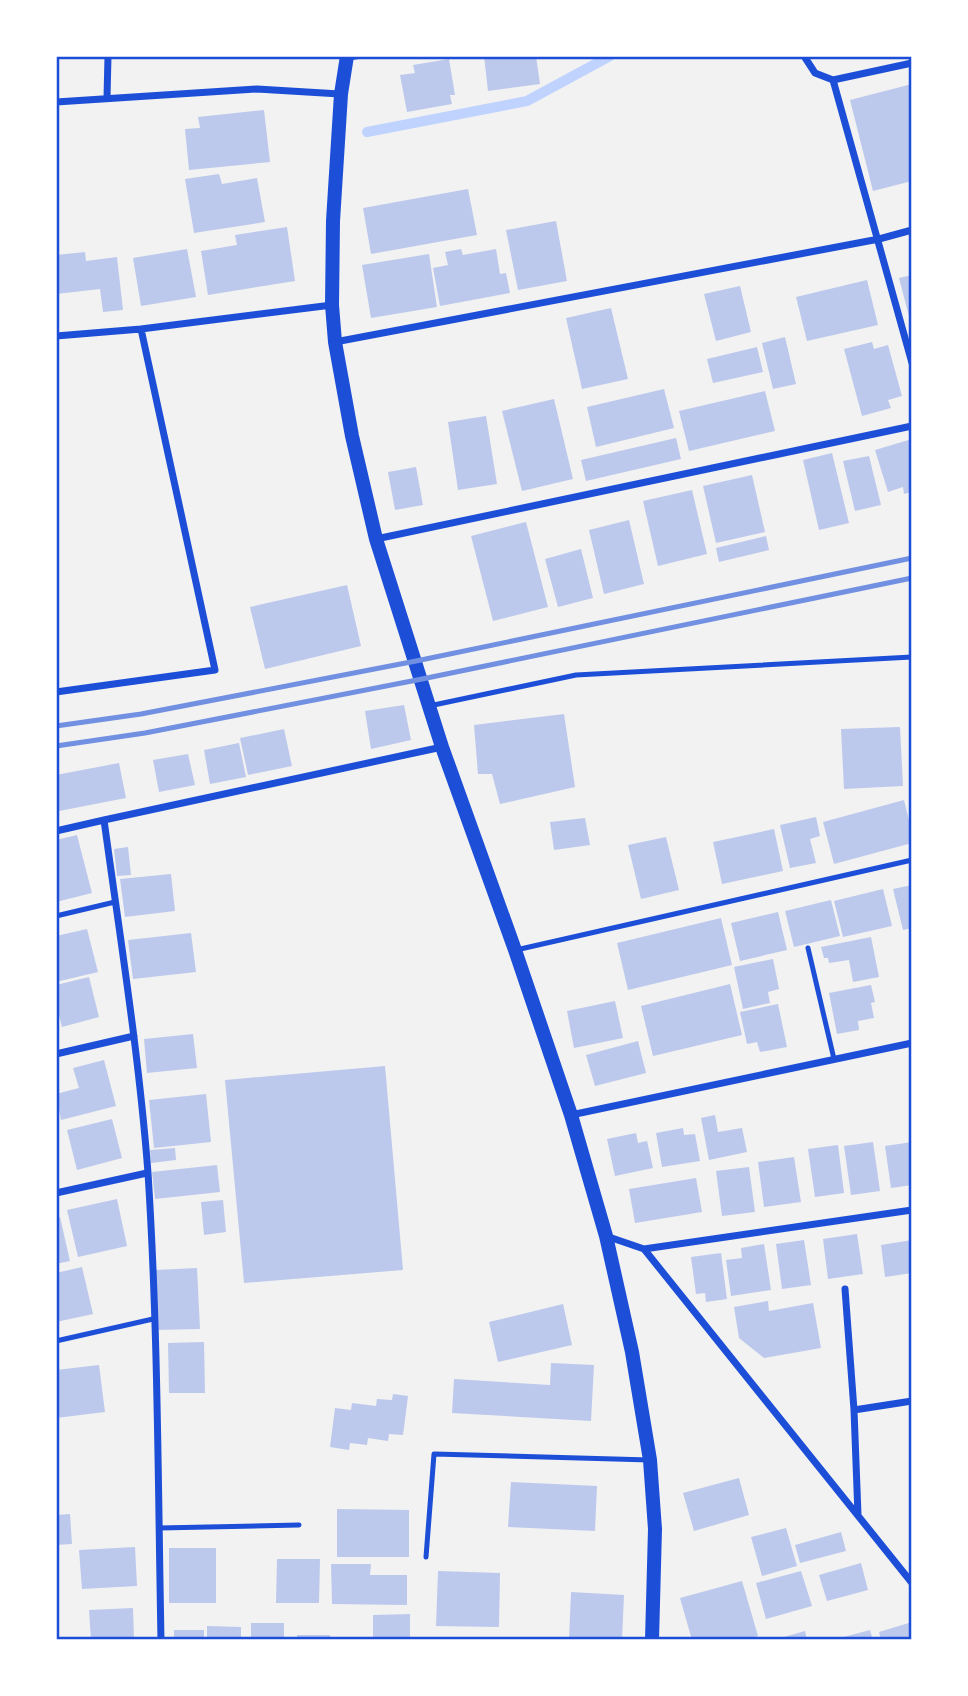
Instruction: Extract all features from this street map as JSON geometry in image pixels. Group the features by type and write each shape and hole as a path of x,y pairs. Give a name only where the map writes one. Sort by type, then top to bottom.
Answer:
{"main road":[{"path":"347,57 341,94 333,221 332,305 335,342 352,436 376,539 442,747 571,1115 606,1236 634,1364 650,1460 655,1529 652,1640"}],"street":[{"path":"107,98 108,56"},
{"path":"804,56 815,73 833,79 912,62"},
{"path":"833,79 912,363"},
{"path":"56,102 257,89 341,94"},
{"path":"335,342 879,239 912,230"},
{"path":"56,337 332,305"},
{"path":"56,692 215,670 141,329"},
{"path":"376,539 912,426"},
{"path":"56,831 442,747"},
{"path":"104,820 134,1036 148,1173 161,1640"},
{"path":"56,1054 134,1036"},
{"path":"571,1115 912,1043"},
{"path":"56,1194 148,1173"},
{"path":"606,1236 644,1249 912,1210"},
{"path":"644,1249 912,1583"},
{"path":"845,1289 858,1515"},
{"path":"854,1410 912,1401"}],"lane":[{"path":"347,57 362,56"},
{"path":"429,706 576,675 912,657"},
{"path":"515,950 912,860"},
{"path":"56,916 115,902"},
{"path":"808,948 834,1059"},
{"path":"56,1341 153,1319"},
{"path":"426,1557 433,1454 650,1460"},
{"path":"159,1528 299,1525"}],"building":[{"path":"484,56 536,56 540,84 488,91"},
{"path":"449,59 455,95 450,95 452,104 407,112 400,75 415,73 413,65"},
{"path":"912,84 912,181 873,191 850,100"},
{"path":"264,110 270,162 189,170 185,129 200,128 198,117"},
{"path":"219,174 222,184 257,178 265,222 194,233 185,179"},
{"path":"468,189 477,235 371,254 363,208"},
{"path":"556,221 567,281 518,290 506,230"},
{"path":"287,227 295,281 208,295 201,251 237,245 235,235"},
{"path":"187,249 196,297 141,306 133,258"},
{"path":"461,249 463,255 496,249 500,274 506,273 510,293 440,306 433,268 448,265 445,252"},
{"path":"85,252 86,261 117,257 123,310 103,312 100,289 56,294 56,255"},
{"path":"429,254 437,307 371,318 362,265"},
{"path":"912,275 912,323 911,324 899,278"},
{"path":"867,280 878,325 807,341 796,297"},
{"path":"740,286 751,332 716,341 704,294"},
{"path":"611,308 628,379 582,389 566,318"},
{"path":"785,337 796,384 773,389 762,343"},
{"path":"872,342 874,349 888,345 902,396 888,400 891,408 862,416 844,349"},
{"path":"757,347 763,372 713,383 707,359"},
{"path":"664,389 674,428 596,447 587,407"},
{"path":"765,391 775,431 689,451 679,411"},
{"path":"554,399 573,479 522,491 502,411"},
{"path":"486,416 497,484 458,490 448,422"},
{"path":"676,438 681,459 586,481 581,460"},
{"path":"912,439 912,492 904,494 903,487 888,492 875,450"},
{"path":"832,453 849,523 819,530 803,460"},
{"path":"869,456 881,505 855,511 843,461"},
{"path":"416,467 423,505 395,510 388,472"},
{"path":"752,475 765,532 716,543 703,486"},
{"path":"692,490 707,554 658,566 643,501"},
{"path":"629,520 644,584 604,594 589,530"},
{"path":"526,522 548,607 493,621 471,536"},
{"path":"766,536 769,550 719,562 716,548"},
{"path":"581,549 593,598 558,607 545,559"},
{"path":"347,585 361,646 265,669 250,607"},
{"path":"404,705 411,740 371,749 365,711"},
{"path":"564,714 575,787 500,804 492,774 478,774 474,725"},
{"path":"900,727 903,786 844,789 841,729"},
{"path":"284,729 292,766 248,775 240,738"},
{"path":"239,743 246,777 210,784 204,750"},
{"path":"188,754 195,785 159,792 153,760"},
{"path":"119,763 126,798 59,811 56,775"},
{"path":"904,800 912,843 834,864 823,822"},
{"path":"816,817 820,836 810,839 816,863 790,868 780,825"},
{"path":"585,818 590,845 554,850 550,822"},
{"path":"774,829 783,871 722,884 713,842"},
{"path":"77,835 92,893 56,902 56,840"},
{"path":"666,837 679,890 641,899 628,845"},
{"path":"128,847 131,875 117,876 114,849"},
{"path":"171,874 175,911 125,917 120,879"},
{"path":"912,885 912,928 903,930 893,889"},
{"path":"883,889 892,926 843,937 834,901"},
{"path":"831,900 840,936 794,947 785,911"},
{"path":"778,912 787,950 740,961 731,923"},
{"path":"721,918 732,965 628,990 617,943"},
{"path":"87,929 98,972 56,982 56,936"},
{"path":"191,933 196,972 133,979 128,940"},
{"path":"871,937 879,977 853,982 849,960 829,963 828,958 824,958 821,947"},
{"path":"773,959 779,989 768,992 770,1003 743,1009 734,967"},
{"path":"89,977 99,1017 62,1027 56,1003 56,985"},
{"path":"730,984 742,1035 653,1056 641,1006"},
{"path":"871,985 875,1002 871,1003 874,1018 858,1021 859,1030 837,1034 829,993"},
{"path":"615,1001 623,1038 574,1048 567,1011"},
{"path":"778,1004 787,1047 760,1052 757,1042 747,1044 740,1012"},
{"path":"193,1034 197,1068 147,1073 144,1039"},
{"path":"638,1041 646,1073 595,1086 586,1055"},
{"path":"104,1060 116,1106 61,1120 56,1094 79,1088 73,1068"},
{"path":"385,1066 403,1270 244,1283 225,1080"},
{"path":"206,1094 211,1142 154,1148 149,1100"},
{"path":"715,1115 718,1132 742,1128 747,1152 709,1160 701,1118"},
{"path":"112,1119 122,1158 77,1170 67,1130"},
{"path":"683,1128 684,1135 695,1134 700,1161 662,1167 656,1133"},
{"path":"636,1133 638,1143 647,1141 653,1168 615,1176 607,1139"},
{"path":"873,1142 880,1191 851,1195 844,1146"},
{"path":"912,1142 912,1185 891,1188 885,1146"},
{"path":"838,1145 844,1193 815,1197 808,1149"},
{"path":"175,1148 176,1160 151,1163 150,1150"},
{"path":"794,1157 801,1202 764,1207 758,1162"},
{"path":"217,1165 220,1192 155,1199 152,1172"},
{"path":"749,1167 755,1212 722,1216 716,1171"},
{"path":"696,1178 702,1212 635,1223 629,1189"},
{"path":"117,1199 127,1246 78,1257 67,1210"},
{"path":"223,1200 226,1232 204,1235 201,1202"},
{"path":"60,1217 70,1261 56,1264 56,1218"},
{"path":"857,1234 863,1274 828,1279 823,1239"},
{"path":"804,1240 811,1285 782,1289 776,1244"},
{"path":"912,1240 912,1273 885,1277 881,1245"},
{"path":"764,1244 771,1290 731,1296 726,1260 742,1258 741,1248"},
{"path":"721,1253 727,1299 706,1302 705,1293 696,1294 691,1257"},
{"path":"82,1267 93,1314 56,1322 56,1273"},
{"path":"197,1268 200,1329 157,1330 156,1270"},
{"path":"768,1301 769,1311 813,1303 821,1348 764,1358 739,1338 734,1307"},
{"path":"563,1304 572,1345 498,1362 489,1322"},
{"path":"204,1342 205,1393 169,1393 168,1343"},
{"path":"551,1363 594,1365 591,1421 452,1413 454,1379 550,1385"},
{"path":"99,1365 105,1412 56,1418 56,1370"},
{"path":"393,1394 408,1396 403,1435 389,1434 388,1441 368,1438 367,1445 350,1443 349,1450 330,1447 335,1408 351,1410 352,1403 376,1406 377,1399 392,1400"},
{"path":"739,1478 749,1515 694,1531 683,1493"},
{"path":"511,1482 597,1486 595,1531 508,1527"},
{"path":"337,1509 409,1510 409,1557 337,1557"},
{"path":"70,1514 72,1544 56,1545 56,1515"},
{"path":"786,1528 797,1566 762,1576 751,1537"},
{"path":"841,1532 846,1551 800,1563 795,1545"},
{"path":"135,1547 137,1586 82,1589 79,1550"},
{"path":"169,1548 216,1548 216,1603 169,1603"},
{"path":"277,1559 320,1559 319,1603 276,1603"},
{"path":"861,1563 868,1590 827,1601 819,1575"},
{"path":"331,1564 371,1564 370,1575 407,1575 407,1605 332,1604"},
{"path":"438,1571 500,1573 499,1627 436,1626"},
{"path":"801,1571 812,1606 766,1619 756,1583"},
{"path":"742,1581 758,1636 744,1640 692,1640 680,1598"},
{"path":"571,1592 624,1595 622,1640 569,1640"},
{"path":"133,1608 134,1640 91,1640 89,1610"},
{"path":"410,1614 410,1640 373,1640 373,1615"},
{"path":"912,1622 912,1640 881,1640 879,1632"},
{"path":"251,1623 284,1623 284,1640 251,1640"},
{"path":"207,1626 241,1627 241,1640 207,1640"},
{"path":"174,1630 204,1630 204,1640 174,1640"},
{"path":"870,1630 873,1640 836,1640 836,1639"},
{"path":"805,1631 807,1640 777,1640 777,1639"},
{"path":"297,1635 330,1635 331,1640 297,1640"}],"waterway":[{"path":"367,132 527,101 610,56"}],"railway":[{"path":"56,726 141,714 416,661 912,558"},
{"path":"56,746 145,733 422,679 912,578"}]}
